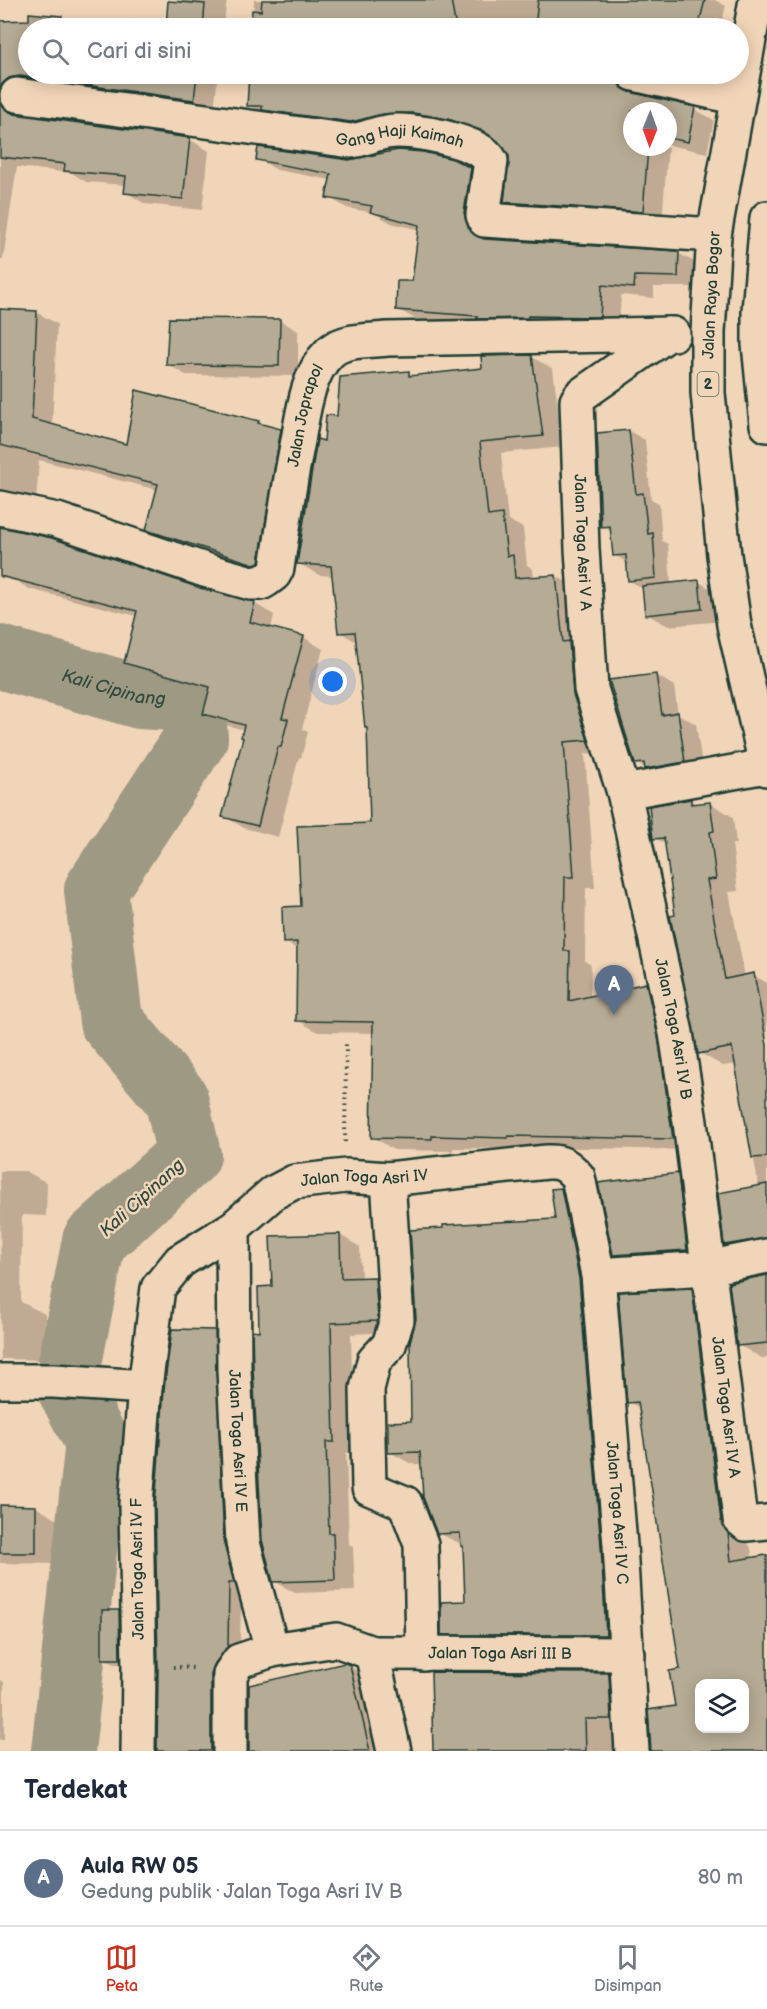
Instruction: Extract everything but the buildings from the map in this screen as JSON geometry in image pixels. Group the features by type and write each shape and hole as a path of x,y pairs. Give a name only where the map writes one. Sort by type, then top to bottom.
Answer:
{"main road":[{"name":"Jalan Raya Bogor","path":"749,38 756,0"},
{"path":"677,84 738,98"},
{"name":"Jalan Raya Bogor","path":"741,84 714,235 708,332 708,393 724,555 734,625 767,768"},
{"name":"Gang Haji Kaimah","path":"17,95 351,141 367,139 386,132 408,130 465,144 488,155 491,161 483,215 485,220 714,235"},
{"path":"767,218 760,274 759,311 759,344 767,426"},
{"name":"Jalan Joprapol","path":"0,508 57,520 204,570 251,583 261,583 274,574 277,568 287,499 310,385 319,366 330,352 340,345 387,339 708,332"},
{"name":"Jalan Toga Asri V A","path":"624,792 591,689 576,404 581,395 668,334"},
{"path":"624,792 767,768"},
{"name":"Jalan Toga Asri IV B","path":"624,792 676,1033 690,1122 707,1268"},
{"name":"Jalan Toga Asri IV","path":"145,1387 158,1288 180,1261 233,1228 282,1188 304,1180 346,1176 388,1179 558,1161 568,1166 578,1177 598,1275"},
{"path":"388,1179 397,1320 389,1345 374,1361 367,1389 369,1488 405,1503 421,1544 423,1654"},
{"name":"Jalan Toga Asri IV E","path":"233,1228 234,1370 243,1543 272,1650"},
{"path":"598,1275 707,1268 767,1256"},
{"name":"Jalan Toga Asri IV A","path":"707,1268 740,1519 746,1524 767,1522"},
{"name":"Jalan Toga Asri IV C","path":"598,1275 627,1654 632,1751"},
{"path":"0,1381 54,1381 145,1387"},
{"name":"Jalan Toga Asri IV F","path":"138,1751 136,1504 145,1387"},
{"name":"Jalan Toga Asri III B","path":"232,1669 239,1661 272,1650 336,1640 372,1653 627,1654"},
{"path":"372,1653 394,1751"},
{"path":"230,1751 230,1674 232,1669"}],"path":[{"path":"346,1044 346,1176"},
{"path":"139,1667 232,1669"}],"waterway":[{"name":"Kali Cipinang","path":"0,657 140,697 173,699 194,712 196,738 96,890 111,1021 176,1098 189,1155 94,1241 66,1383 97,1442 63,1751"}],"place":[{"name":"Aula RW 05","path":"614,1015"}]}
